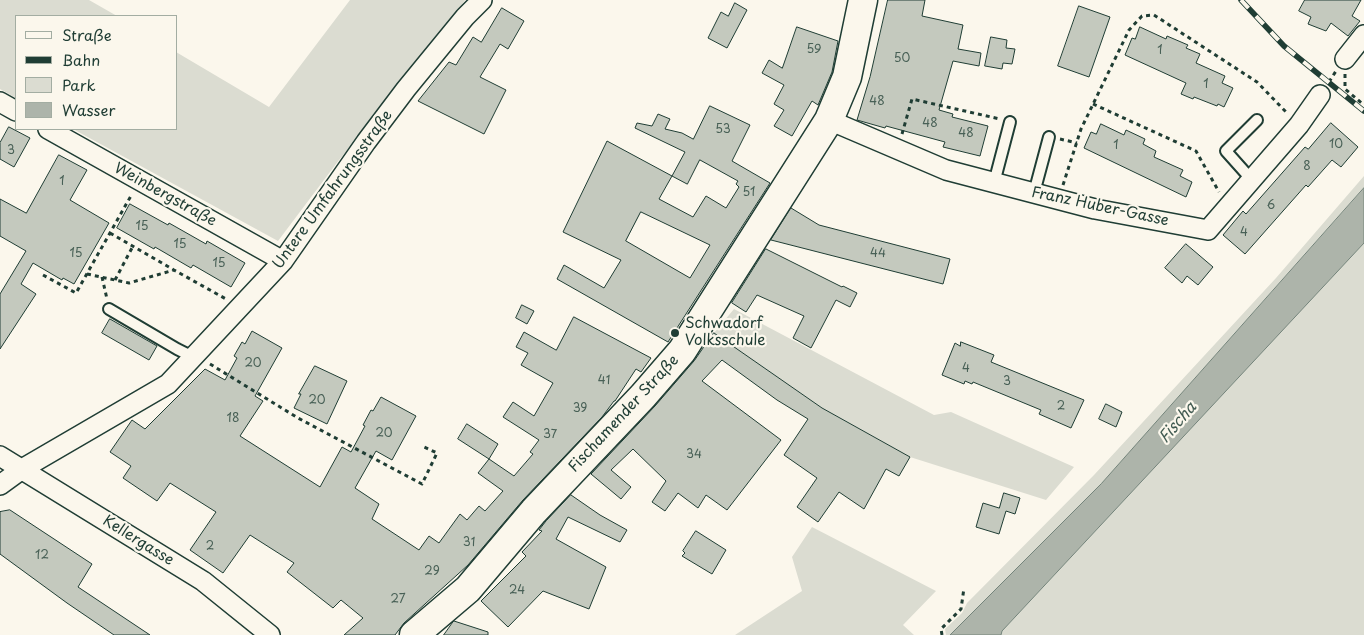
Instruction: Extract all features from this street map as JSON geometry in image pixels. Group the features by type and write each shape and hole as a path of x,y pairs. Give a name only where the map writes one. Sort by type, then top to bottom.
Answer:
{"main road":[{"name":"Fischamender Straße","path":"414,635 468,589 534,511 682,351 829,120 848,77 863,0"}],"street":[{"name":"Untere Umfahrungsstraße","path":"0,485 22,468 168,384 283,261 366,142 406,89 465,17 482,0"},
{"path":"1345,59 1364,35"},
{"name":"Franz Huber-Gasse","path":"829,120 946,170 1095,209 1208,230 1299,125 1320,95"},
{"path":"0,102 15,110"},
{"name":"Weinbergstraße","path":"50,130 283,261"},
{"name":"Kellergasse","path":"0,456 203,581 270,635"}],"lane":[{"path":"1251,179 1226,151 1257,120"},
{"path":"994,183 1010,122"},
{"path":"1034,194 1049,137"},
{"path":"109,309 193,357"}],"path":[{"path":"1058,200 1081,129 1130,30 1142,16 1154,15 1257,82 1299,125"},
{"path":"1320,95 1345,59"},
{"path":"1345,59 1345,89 1364,105"},
{"path":"897,149 912,99 1010,122"},
{"path":"1093,104 1196,151 1227,207"},
{"path":"43,275 76,293 140,180"},
{"path":"110,233 240,306"},
{"path":"115,280 133,246"},
{"path":"87,274 129,283 174,270"},
{"path":"102,277 109,309"},
{"path":"193,357 212,365 298,418 422,484 437,454 422,446"},
{"path":"942,635 940,629 961,608 964,588"}],"green space":[{"path":"0,0 89,0 115,15 15,15 15,97 0,89"},
{"path":"350,0 465,0 426,57 339,160 278,241 75,130 178,130 178,53 269,107"},
{"path":"1364,176 1364,188 1101,484 950,635 946,635 945,629 962,613 967,603 1094,475 1276,278"},
{"path":"1364,243 1364,635 1001,635 1002,631"},
{"path":"734,309 934,415 951,412 1074,467 1046,500 910,457 822,408 714,333"},
{"path":"812,527 936,591 903,625 914,635 735,635 802,591 792,557"}],"water":[{"name":"Fischa","path":"1364,188 1364,243 1002,631 1001,635 950,635 1101,484"}],"building":[{"path":"888,0 925,0 922,16 963,25 958,49 981,53 979,66 953,61 939,110 953,114 952,117 988,126 980,156 943,147 945,142 857,120 870,77"},
{"path":"1305,0 1361,0 1352,16 1360,21 1348,36 1331,23 1326,31 1308,24 1311,17 1299,11"},
{"path":"735,3 747,10 727,48 708,38 721,12 728,16"},
{"path":"1079,6 1110,17 1089,77 1058,66"},
{"path":"502,8 524,21 508,49 500,44 480,77 506,90 484,134 418,101 449,62 456,65 473,37 481,42"},
{"path":"797,27 838,41 832,72 818,105 812,101 792,136 774,126 784,110 774,104 784,85 762,73 769,60 782,68"},
{"path":"1140,27 1166,39 1167,36 1188,45 1186,48 1200,54 1196,63 1225,76 1222,83 1233,88 1224,107 1181,94 1186,83 1125,55 1132,38 1135,39"},
{"path":"991,37 1007,40 1006,48 1015,49 1012,64 1003,63 1002,69 985,66"},
{"path":"710,106 750,125 732,161 770,183 668,342 557,279 564,265 604,288 621,260 563,232 607,141 672,176 685,152 635,128 637,123 652,126 658,114 670,119 665,129 682,133 693,139","holes":["700,160 738,181 736,184 739,187 726,208 706,196 693,217 659,199 672,176 687,184","641,212 710,245 690,278 626,241"]},
{"path":"1331,123 1358,147 1341,167 1332,160 1308,187 1306,185 1245,254 1223,235 1243,211 1246,214 1305,147 1308,149"},
{"path":"1101,124 1124,135 1126,130 1145,139 1143,144 1156,151 1154,157 1183,170 1180,176 1192,182 1186,197 1084,148 1091,132 1096,134"},
{"path":"9,127 30,138 14,167 0,159 0,143"},
{"path":"59,155 87,170 70,200 109,223 74,284 63,278 62,280 33,263 21,284 36,294 0,349 0,294 26,251 0,236 0,199 26,213"},
{"path":"130,204 206,244 207,241 245,263 231,287 193,265 191,268 117,228"},
{"path":"791,208 819,225 950,259 943,284 771,240"},
{"path":"1186,244 1213,267 1198,285 1187,276 1182,283 1165,268"},
{"path":"766,249 857,293 850,307 836,300 811,348 793,338 804,316 757,295 746,312 732,303"},
{"path":"522,305 534,311 527,324 516,318"},
{"path":"574,317 651,358 641,372 636,369 602,417 523,500 468,565 404,623 395,635 344,635 363,618 341,600 333,608 287,572 294,563 250,535 223,573 190,550 216,512 170,483 157,501 123,478 131,466 110,452 132,420 145,429 205,369 225,380 237,358 234,356 242,342 245,344 252,331 282,348 255,396 263,401 240,436 320,487 342,447 351,452 371,410 373,411 381,397 416,416 392,460 376,451 355,488 379,504 372,519 419,550 429,536 439,543 460,514 467,520 479,506 485,511 503,491 478,473 489,459 514,476 533,454 530,452 539,440 503,417 513,402 534,416 553,383 521,365 528,353 516,347 524,332 556,350"},
{"path":"110,319 157,346 149,360 102,333"},
{"path":"714,333 822,408 910,457 899,476 886,469 864,509 839,492 818,522 797,507 817,478 784,455 808,419 777,400 722,360 702,381 781,440 727,510 706,495 698,508 678,493 665,511 652,502 666,481 633,449 611,470 631,487 621,499 591,474 655,406 694,361"},
{"path":"961,342 994,355 991,362 1084,400 1071,428 1039,414 1041,410 973,382 972,384 965,381 964,384 942,375 955,343 960,346"},
{"path":"315,366 347,381 327,424 294,408 301,394 299,394"},
{"path":"1106,404 1122,412 1116,427 1099,419"},
{"path":"467,424 498,444 489,459 458,439"},
{"path":"1004,493 1020,498 1015,514 1006,511 999,534 976,527 983,503 999,508"},
{"path":"571,495 600,515 627,530 620,542 568,517 556,539 606,567 589,609 543,591 508,627 481,601 526,556 522,552 542,531 539,530 546,521"},
{"path":"10,510 92,564 78,587 150,635 114,635 0,554 0,512"},
{"path":"696,531 726,550 712,574 682,556 685,553 683,551"},
{"path":"454,621 488,632 488,635 444,635"}],"railway":[{"path":"1241,0 1284,46 1364,111"}],"place":[{"name":"Schwadorf Volksschule","path":"675,333"}]}
